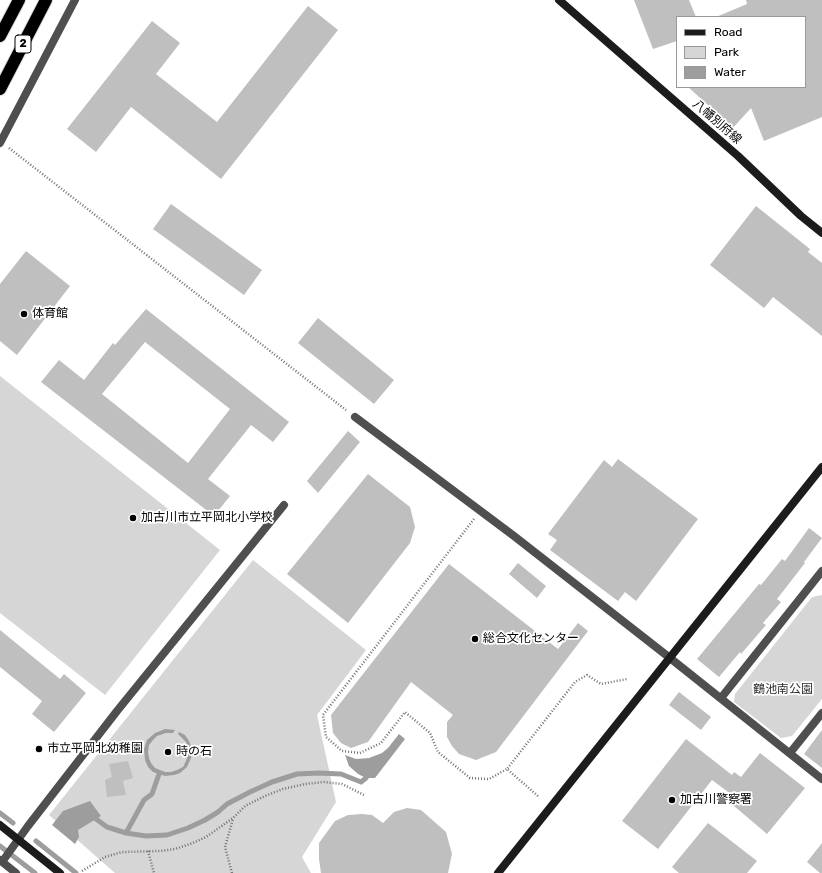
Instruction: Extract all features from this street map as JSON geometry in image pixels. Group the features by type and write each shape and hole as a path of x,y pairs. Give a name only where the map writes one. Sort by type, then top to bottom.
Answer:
{"highway":[{"name":"2","path":"0,36 19,0"},
{"name":"2","path":"0,89 46,0"}],"street":[{"path":"1,142 75,0"},
{"name":"八幡別府線","path":"558,0 732,151 801,216 822,233"},
{"path":"355,416 481,511 721,698 822,779"},
{"path":"498,873 822,467"},
{"path":"16,873 1,861 12,849 117,711 284,505"},
{"path":"721,698 819,581 822,572"},
{"path":"790,754 822,713"},
{"path":"0,825 60,873"}],"path":[{"path":"1,142 355,416"},
{"path":"481,511 323,715 326,737 342,751 360,753 380,743 405,712 430,733 438,752 470,778 489,779 507,769 575,682 587,675 601,684 627,679"},
{"path":"507,769 538,796"},
{"path":"82,871 105,857 122,852 175,849 193,843 206,837 233,818 245,806 283,789 305,784 324,782 342,784 364,795"},
{"path":"232,873 225,847 233,818"},
{"path":"148,851 154,873"}],"green space":[{"path":"0,376 220,550 105,695 0,613"},
{"path":"253,560 366,650 317,715 336,802 302,857 311,873 115,873 49,815"},
{"name":"鶴池南公園","path":"822,595 822,699 792,736 781,738 734,702 735,694 812,597"}],"water":[{"path":"165,729 175,730 173,733 166,733 157,736 149,745 149,758 155,768 165,772 171,772 183,767 189,750 186,742 178,734 179,732 185,735 192,749 191,758 187,767 180,773 165,776 153,772 148,767 145,760 144,749 147,740 155,733"},
{"path":"399,734 405,739 375,778 366,778 358,774 349,766 345,755 356,759 369,758 382,753"},
{"path":"90,801 101,816 78,830 79,837 75,844 52,825 63,811"}],"building":[{"path":"634,0 689,0 696,16 676,16 676,41 653,49"},
{"path":"746,0 822,0 822,117 764,141 751,108 731,130 717,117 719,115 689,88 806,88 806,16 718,16 747,4"},
{"path":"308,6 338,30 221,179 131,107 96,152 67,129 152,21 180,43 156,74 217,122"},
{"path":"171,204 262,270 244,295 153,229"},
{"path":"756,206 810,249 808,252 822,263 822,336 773,297 764,308 710,265"},
{"name":"体育館","path":"26,251 70,286 17,355 0,341 0,284"},
{"path":"146,309 289,422 273,442 251,425 208,479 230,496 214,516 41,382 59,360 84,380 113,343 115,345","holes":["145,342 230,409 188,463 102,394"]},
{"path":"318,318 394,380 374,404 298,343"},
{"path":"348,431 360,442 318,493 307,481"},
{"path":"618,459 698,519 636,601 625,592 618,601 550,550 557,540 548,534 604,460 612,467"},
{"path":"368,474 410,507 415,527 410,543 348,623 287,574"},
{"path":"809,528 822,538 777,599 781,602 763,623 766,625 719,677 697,659 759,584 761,585 782,559 785,561"},
{"path":"518,563 546,586 537,598 509,574"},
{"path":"449,564 558,649 578,623 588,631 496,752 476,760 459,754 447,737 447,722 453,715 411,682 368,742 351,748 341,743 333,733 331,715"},
{"path":"0,630 60,679 64,674 86,693 54,732 32,714 42,701 0,667"},
{"path":"679,692 711,717 701,730 669,705"},
{"path":"822,730 822,768 804,754"},
{"path":"686,739 732,775 734,772 741,777 760,753 805,788 767,834 727,800 732,795 712,780 658,849 622,821"},
{"path":"128,761 133,778 123,781 126,795 107,797 105,780 112,777 109,764"},
{"path":"407,808 421,810 446,832 452,854 448,873 321,873 319,843 335,821 348,815 362,814 372,815 383,823 394,812"},
{"path":"708,823 757,861 747,873 679,873 672,867"},
{"path":"822,843 822,873 820,873 807,862"}],"waterway":[{"path":"126,833 144,800 152,794 159,774"},
{"path":"96,819 107,827 126,833 146,836 167,835 205,820 227,804 250,792 272,782 297,774 341,774 361,782 366,778"},
{"path":"0,813 13,823"},
{"path":"36,841 76,873"},
{"path":"0,846 35,873"}],"place":[{"name":"体育館","path":"24,314"},
{"name":"加古川市立平岡北小学校","path":"133,518"},
{"name":"総合文化センター","path":"475,639"},
{"name":"市立平岡北幼稚園","path":"39,749"},
{"name":"時の石","path":"168,752"},
{"name":"加古川警察署","path":"672,800"}]}
